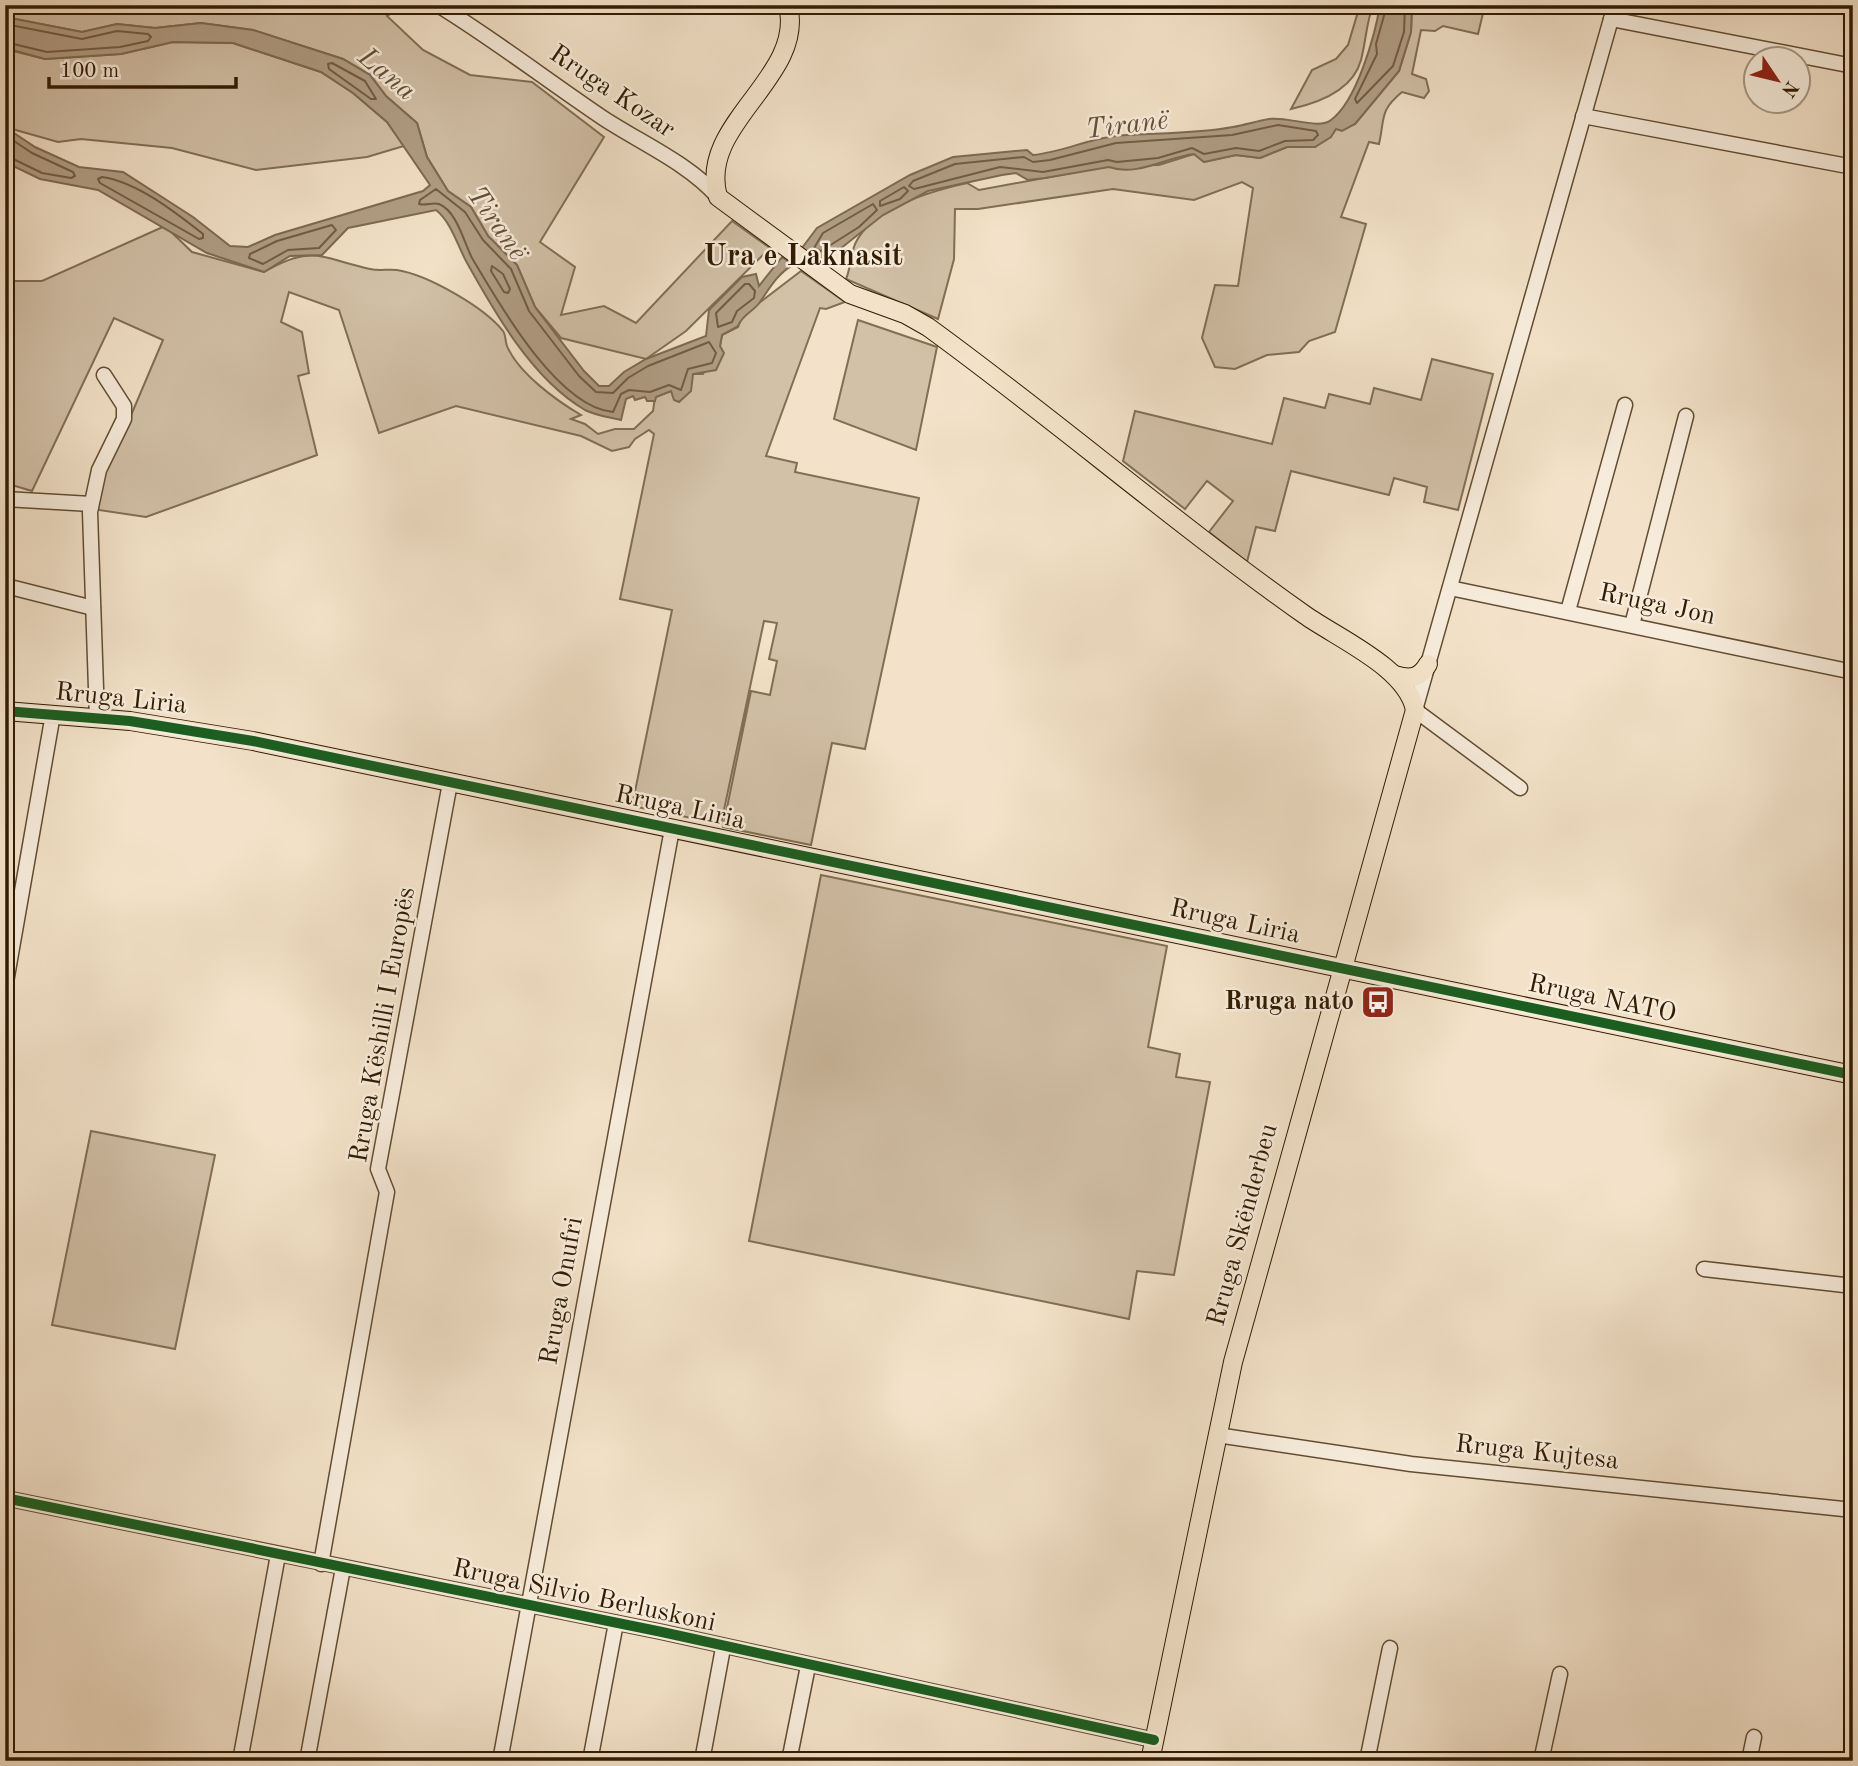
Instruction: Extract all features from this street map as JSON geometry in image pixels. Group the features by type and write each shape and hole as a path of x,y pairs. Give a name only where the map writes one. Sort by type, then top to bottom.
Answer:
{"main road":[{"path":"788,5 792,27 787,44 733,128 718,158 714,173 723,202 850,294 905,314 928,327 1267,588 1395,675 1408,689 1415,710"},
{"path":"1395,675 1415,677 1422,674 1428,664"},
{"name":"Rruga Skënderbeu","path":"1150,1761 1233,1362 1415,710"},
{"name":"Rruga Liria","path":"5,711 97,718 253,741 1342,967"},
{"name":"Rruga NATO","path":"1342,967 1853,1075"}],"street":[{"name":"Rruga Kozar","path":"438,5 599,115 689,172 723,202"},
{"path":"1520,789 1415,710 1613,12 1853,66"},
{"path":"1583,116 1853,167"},
{"path":"689,172 707,169 718,158"},
{"path":"97,718 91,504 99,470 124,419 124,406 103,375"},
{"path":"1569,611 1625,405"},
{"path":"1632,625 1686,416"},
{"path":"5,499 36,503 91,504"},
{"name":"Rruga Jon","path":"1450,588 1853,672"},
{"path":"14,589 93,608"},
{"path":"5,988 53,714"},
{"name":"Rruga Këshilli I Europës","path":"321,1564 387,1192 378,1169 450,783"},
{"name":"Rruga Onufri","path":"500,1761 672,829"},
{"path":"1704,1269 1853,1286"},
{"name":"Rruga Kujtesa","path":"1217,1435 1411,1464 1853,1510"},
{"name":"Rruga Silvio Berluskoni","path":"5,1498 616,1623 1154,1740"},
{"path":"240,1761 278,1555"},
{"path":"307,1761 343,1568"},
{"path":"590,1761 616,1623"},
{"path":"702,1761 723,1648"},
{"path":"1367,1761 1390,1648"},
{"path":"789,1761 808,1666"},
{"path":"1541,1761 1560,1674"},
{"path":"1749,1761 1754,1737"}],"shaded area":[{"path":"5,5 405,5 387,16 423,50 470,75 532,82 604,137 540,242 575,267 561,315 604,306 636,323 732,221 770,248 686,331 646,359 561,338 535,307 517,265 488,236 471,207 448,191 427,157 417,123 386,96 370,75 343,59 253,30 201,23 155,28 117,24 82,32 5,17"},
{"path":"1360,5 1373,5 1357,70 1342,87 1323,99 1291,109 1312,70 1336,59 1348,45"},
{"path":"1412,5 1485,5 1478,34 1443,26 1435,31 1421,30 1412,74 1426,79 1429,91 1424,98 1402,92 1386,110 1379,144 1369,142 1341,217 1366,224 1335,332 1309,341 1299,352 1267,355 1235,369 1215,367 1202,338 1215,285 1238,286 1253,188 1242,182 1194,200 1113,189 978,209 955,209 954,259 938,319 846,279 854,247 864,230 890,210 937,191 967,183 979,190 1109,166 1159,165 1194,154 1204,162 1236,155 1260,158 1287,147 1315,147 1336,129 1355,124 1399,71 1411,32"},
{"path":"173,42 233,43 321,72 353,93 387,122 404,146 367,157 256,170 172,148 81,139 58,142 5,127 5,49 45,59 121,54"},
{"path":"165,226 192,252 264,272 294,258 317,256 370,269 410,273 439,285 469,302 494,322 504,333 512,356 529,376 581,415 571,419 585,424 598,434 615,429 634,429 653,411 655,397 671,391 693,374 703,374 720,346 722,335 738,327 742,316 801,271 845,302 826,309 820,308 766,456 797,463 795,472 919,498 865,749 832,743 811,845 723,827 751,691 770,695 777,661 769,659 777,623 764,621 721,824 632,806 672,610 620,599 654,434 649,430 635,439 629,447 612,451 581,436 456,406 379,433 339,310 289,292 281,322 302,332 309,373 298,376 317,455 146,517 92,509 114,440 132,413 163,340 114,318 32,491 5,483 5,281 42,281"},
{"path":"858,320 937,347 916,450 834,419"},
{"path":"1432,359 1493,374 1458,510 1424,502 1427,487 1394,478 1389,495 1291,471 1275,531 1256,527 1247,562 1209,532 1233,501 1207,481 1185,509 1123,461 1135,411 1272,444 1284,398 1325,408 1329,394 1370,404 1374,388 1421,400"},
{"path":"821,875 1167,946 1148,1047 1180,1054 1176,1077 1210,1082 1174,1275 1137,1271 1129,1319 749,1241"},
{"path":"91,1131 215,1155 175,1349 52,1325"}],"water":[{"path":"1380,5 1412,5 1411,32 1399,71 1355,124 1342,131 1336,129 1331,137 1315,147 1287,147 1260,158 1236,155 1204,162 1194,154 1130,170 1109,167 1028,180 1016,173 1002,175 928,191 883,215 840,249 819,260 802,248 817,228 910,175 953,157 1027,150 1033,155 1116,136 1204,131 1269,119 1326,123 1340,111 1357,83 1369,50"},
{"path":"5,17 82,32 117,24 155,28 201,23 253,30 343,59 370,75 386,96 417,123 427,157 448,191 471,207 488,236 517,265 535,307 584,371 599,386 609,386 624,372 646,359 706,336 709,310 742,277 756,274 759,286 782,257 793,265 778,277 738,326 722,335 720,346 724,353 716,370 693,374 691,391 679,402 674,400 671,391 656,397 655,401 647,401 645,397 635,400 633,396 626,399 621,420 594,414 566,397 548,381 516,343 477,281 450,227 436,210 348,228 322,255 290,256 264,272 207,253 98,190 40,179 5,162 5,127 35,147 79,167 123,172 193,217 230,246 248,247 275,235 423,191 430,185 387,122 353,93 321,72 233,43 173,42 121,54 45,59 5,48"}],"cycle path":[{"path":"5,711 130,721 253,741 1853,1075"},
{"path":"5,1498 662,1632 1154,1740"}],"place":[{"name":"Rruga nato","path":"1378,1002"}],"district":[{"name":"Ura e Laknasit","path":"803,257"}],"water label":[{"name":"Lana","path":"386,75"},
{"name":"Tiranë","path":"1127,126"},
{"name":"Tiranë","path":"496,224"}]}
